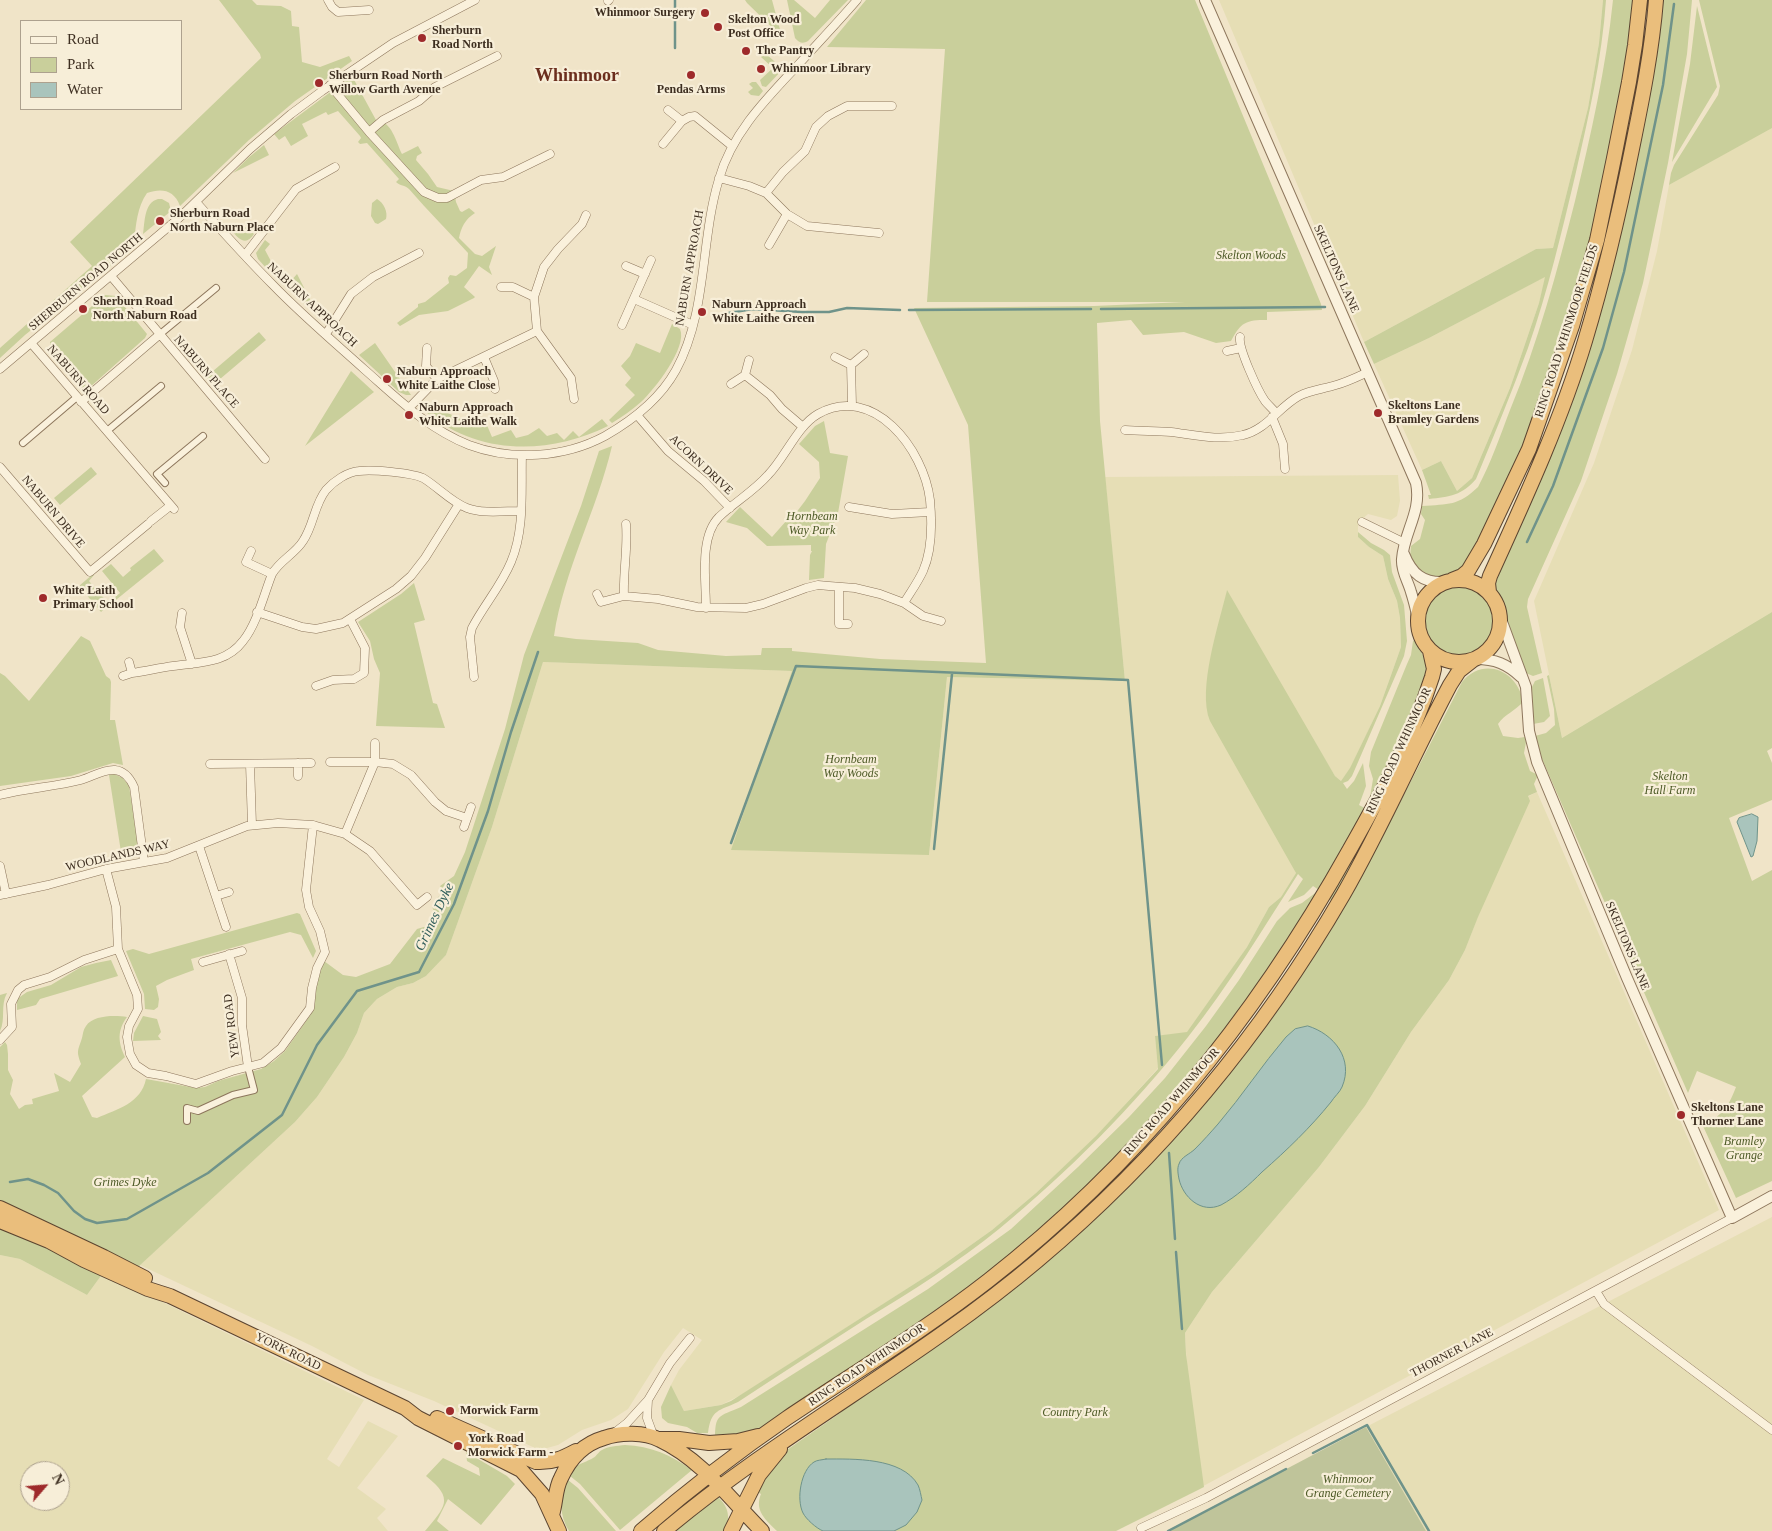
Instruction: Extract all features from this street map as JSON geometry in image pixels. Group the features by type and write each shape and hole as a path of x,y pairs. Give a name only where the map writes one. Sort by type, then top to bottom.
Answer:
{"highway":[{"name":"RING ROAD WHINMOOR FIELDS","path":"1448,581 1462,576 1468,571 1493,527 1529,449 1572,326 1597,240 1631,72 1640,0"},
{"name":"RING ROAD WHINMOOR FIELDS","path":"1489,592 1490,576 1547,446 1587,334 1621,202 1651,49 1656,0"},
{"path":"1465,580 1474,582 1489,592 1498,607 1501,619 1497,639 1491,647 1474,660 1452,662 1439,657 1430,651 1420,635 1418,618 1424,600 1429,592 1448,581 1465,580"},
{"name":"RING ROAD WHINMOOR","path":"664,1531 764,1454 791,1438 979,1307 1037,1261 1100,1204 1170,1132 1235,1055 1280,993 1344,894 1430,684 1434,669 1430,651"},
{"name":"RING ROAD WHINMOOR","path":"640,1531 708,1476 765,1434 930,1323 988,1281 1086,1196 1153,1128 1206,1066 1271,979 1330,886 1377,816 1404,780 1450,685 1460,671 1474,660"},
{"name":"YORK ROAD","path":"0,1208 122,1266 151,1282 170,1296"},
{"name":"YORK ROAD","path":"0,1221 49,1241 84,1260 148,1289 170,1296 405,1408 418,1418 521,1470 536,1485 559,1531"},
{"name":"YORK ROAD","path":"405,1408 420,1411 536,1462 561,1459 593,1442 609,1436"},
{"name":"RING ROAD WHINMOOR","path":"609,1436 639,1435 710,1443 728,1442 765,1434"},
{"path":"657,1438 683,1454 708,1476 762,1531"},
{"name":"RING ROAD WHINMOOR","path":"730,1531 759,1476 773,1456 791,1438"},
{"path":"552,1514 560,1480 571,1459 582,1449"}],"street":[{"path":"328,0 338,12 369,10"},
{"name":"SHERBURN ROAD NORTH","path":"0,369 196,202 250,149 291,114 330,85 393,43 475,0"},
{"name":"NABURN APPROACH","path":"196,202 279,291 409,408 436,428 468,444 501,454 553,453 588,444 615,430 637,415 654,400 676,370 687,346 693,325 713,199 732,146 748,121 857,0"},
{"name":"SKELTONS LANE","path":"1205,0 1414,477 1417,490 1415,515 1404,547 1403,572 1412,593 1418,618"},
{"path":"369,132 383,120 420,101 435,87 496,56"},
{"path":"330,85 369,132 424,192 438,198 447,198 481,180 503,178 550,154"},
{"path":"766,193 783,172 805,151 816,127 828,116 847,106 892,106"},
{"path":"668,110 682,121"},
{"path":"663,144 682,121 696,116 732,146"},
{"path":"245,255 296,189 335,167"},
{"path":"719,178 766,193 787,214 807,226 879,233"},
{"path":"769,245 787,214"},
{"path":"574,399 571,378 537,331 534,296 544,267 558,248 582,224 586,215"},
{"path":"326,334 351,294 373,277 419,254"},
{"path":"622,325 651,260"},
{"path":"626,266 645,274"},
{"name":"NABURN PLACE","path":"111,276 159,335 266,459"},
{"path":"501,286 513,287 534,296"},
{"path":"23,443 216,288"},
{"path":"634,299 693,325"},
{"path":"409,408 438,379 537,331"},
{"path":"1240,337 1241,348 1265,401 1274,415 1283,444 1285,469"},
{"name":"NABURN ROAD","path":"31,343 172,508 150,523"},
{"path":"427,348 426,366 438,379"},
{"path":"1228,351 1241,348"},
{"path":"851,365 864,354"},
{"path":"484,357 494,381 495,390"},
{"path":"835,357 851,365"},
{"path":"731,384 745,375 749,360"},
{"path":"851,365 852,405"},
{"path":"1125,430 1172,432 1196,436 1225,437 1244,435 1258,429 1287,404 1312,390 1335,385 1368,372"},
{"path":"745,375 770,395 786,413 804,426"},
{"name":"NABURN ROAD","path":"107,431 160,386"},
{"path":"706,608 706,548 712,527 719,518 762,482 774,469 810,419 841,405 852,405 882,418 906,441 926,483 930,512 929,540 924,570 904,603"},
{"name":"ACORN DRIVE","path":"637,415 668,451 704,481 730,508"},
{"path":"164,483 157,474 203,436"},
{"path":"474,677 470,637 472,628 503,579 512,562 518,542 522,455"},
{"path":"393,473 395,464"},
{"name":"NABURN DRIVE","path":"0,467 90,572 150,523"},
{"path":"123,676 219,660 243,642 258,612 272,574 282,561 302,543 313,520 315,508 320,498 328,488 349,474 359,471 416,475 459,504 476,511 520,511"},
{"path":"258,612 302,627 316,629 336,625 350,619 396,589 411,576 425,558 459,504"},
{"path":"850,507 892,514 930,512"},
{"path":"1362,522 1404,547 1411,568 1419,577 1429,581 1448,581"},
{"path":"624,596 623,576 627,545 626,524"},
{"path":"251,551 246,562 272,574"},
{"path":"597,594 601,602 624,596 658,599 706,608 754,606 818,585 867,590 904,603 923,616 941,621"},
{"path":"839,587 839,624 848,624"},
{"path":"182,613 180,627 192,664"},
{"path":"316,686 332,680 354,679 364,673 366,648 350,619"},
{"name":"SKELTONS LANE","path":"1501,619 1527,694 1531,740 1537,762 1627,978 1732,1218"},
{"path":"1474,660 1487,659 1504,664 1522,677"},
{"path":"129,662 132,673"},
{"path":"345,834 375,762 375,743"},
{"path":"330,762 393,764 411,775 435,802 446,811 467,818"},
{"path":"298,763 298,776"},
{"path":"210,764 311,763"},
{"path":"250,764 252,825"},
{"path":"0,795 80,780 106,771 124,772 131,779 134,787 144,862"},
{"path":"464,827 471,807"},
{"name":"WOODLANDS WAY","path":"3,894 48,885 106,869 166,858 199,846 233,830 252,825 278,823 314,825 345,834 370,851 420,908 427,897"},
{"path":"106,869 116,907 118,949 136,995 138,1009 129,1026 127,1037 130,1054 136,1065 148,1073 196,1084 263,1063 281,1048 310,1008 317,968 325,952 320,931 309,907 306,890 314,825"},
{"path":"199,846 226,927"},
{"path":"0,866 3,894"},
{"path":"216,896 229,892"},
{"path":"0,1040 12,1027 11,1004 18,990 58,974 84,960 118,949"},
{"path":"203,962 242,950"},
{"name":"YEW ROAD","path":"229,954 242,998 242,1025 248,1067"},
{"path":"187,1121 187,1108 198,1111 233,1095 254,1090 248,1067"},
{"name":"THORNER LANE","path":"1141,1528 1214,1493 1772,1196"},
{"path":"1596,1291 1604,1304 1772,1430"},
{"path":"609,1436 627,1422 648,1400 670,1363 690,1338"},
{"path":"648,1400 647,1418 657,1438"}],"green space":[{"path":"219,0 252,0 257,5 281,6 291,11 292,26 299,27 302,62 320,67 349,56 352,61 295,101 249,140 180,206 174,197 167,192 147,193 139,210 134,242 116,256 112,265 25,335 0,358 0,348 92,266 70,242 261,58 260,54"},
{"path":"745,0 772,0 782,37 747,3"},
{"path":"787,0 794,0 815,18 830,0 848,0 808,41 803,43 795,38"},
{"path":"866,0 1195,0 1321,304 1322,310 1267,312 1267,320 1245,323 1231,341 1216,343 1184,332 1143,335 1131,320 1097,323 1100,421 1125,681 947,677 929,855 731,850 792,671 543,662 492,827 446,955 426,976 413,983 397,987 377,999 364,1013 357,1033 344,1057 317,1097 295,1122 137,1268 0,1204 0,1047 5,1042 8,1054 8,1070 13,1080 10,1094 19,1109 25,1105 33,1104 32,1099 59,1091 54,1073 70,1082 81,1064 78,1051 84,1029 89,1022 105,1017 127,1017 120,1032 121,1046 125,1057 82,1096 92,1117 97,1118 134,1100 146,1079 196,1088 205,1087 218,1081 261,1069 285,1051 311,1014 317,976 324,961 343,975 356,977 390,964 417,929 424,927 429,929 439,921 432,907 437,898 444,892 440,886 454,876 465,852 505,729 524,655 581,506 599,451 612,446 606,470 565,587 554,636 638,643 658,650 726,656 761,655 762,648 792,648 792,651 880,659 986,663 968,425 914,308 1094,306 1185,302 927,302 945,49 827,47"},
{"path":"1219,0 1603,0 1599,43 1588,108 1553,248 1536,249 1364,342"},
{"path":"1603,0 1606,0 1601,43 1586,129 1554,261 1528,348 1476,479 1461,492 1429,499 1428,495 1431,495 1422,470 1441,461 1457,491 1472,478 1510,388 1539,303 1545,277 1429,338 1374,364 1364,342 1536,249 1553,248 1588,108 1599,43"},
{"path":"1613,0 1635,0 1630,48 1588,252 1559,352 1528,436 1470,558 1455,573 1445,577 1424,577 1410,558 1411,546 1420,539 1425,520 1421,514 1422,506 1459,501 1478,487 1495,449 1538,333 1561,254 1587,151 1602,76"},
{"path":"1661,0 1692,0 1687,54 1668,163 1643,283 1617,374 1581,481 1528,599 1527,607 1542,673 1533,676 1526,673 1508,627 1505,610 1497,594 1496,578 1586,351"},
{"path":"1699,0 1772,0 1772,128 1669,185 1674,165 1718,95 1720,86"},
{"path":"1697,6 1717,87 1672,162 1690,64"},
{"path":"765,53 783,69 766,87 762,86 760,80 773,68 761,57"},
{"path":"352,76 376,120 381,121 390,128 402,154 418,146 422,153 417,156 416,160 437,187 454,191 460,211 462,212 469,208 475,213 464,224 459,238 475,254 482,256 496,246 489,267 492,275 479,266 464,287 474,298 448,311 419,315 400,326 397,323 418,307 418,304 425,302 449,283 448,278 450,275 456,276 467,268 468,253 409,189 396,182 399,179 367,143 360,144 358,142 361,138 360,136 338,111 328,115 326,112 302,124 308,136 291,146 285,136 279,140 274,134"},
{"path":"756,82 763,91 759,96 751,95 748,92 753,88 749,84"},
{"path":"1772,127 1772,612 1562,738 1534,601 1594,463 1632,350 1657,251 1669,185"},
{"path":"264,145 269,155 233,173 248,158"},
{"path":"158,199 169,203 171,211 143,234 148,208 153,201"},
{"path":"377,199 386,211 386,219 378,224 375,223 371,216 372,203"},
{"path":"244,226 254,234 246,241 238,238 233,232"},
{"path":"265,240 270,244 265,250 273,265 267,269 258,259 256,253"},
{"path":"297,274 317,313 330,316 329,318 322,320 290,291 290,282"},
{"path":"1546,276 1539,303 1510,388 1472,478 1457,491 1441,461 1422,470 1374,364 1429,338"},
{"path":"105,295 116,296 147,334 145,338 89,388 82,388 50,349 50,342"},
{"path":"672,324 680,329 681,337 675,357 654,388 641,402 612,423 609,420 635,395 625,385 631,378 621,366 630,356 636,343 660,353"},
{"path":"259,332 266,340 213,385 206,377"},
{"path":"375,343 411,395 399,392 359,355"},
{"path":"351,371 374,392 305,446"},
{"path":"424,402 464,420 486,423 492,437 511,430 516,438 528,435 539,428 547,436 557,433 564,440 573,431 579,437 602,419 608,426 585,436 538,446 491,443 468,437 447,426 426,412"},
{"name":"Hornbeam Way Park","path":"824,421 830,453 848,456 838,513 826,544 824,578 809,580 811,545 767,546 747,528 726,522 740,507 772,537 787,520 789,522 820,478 819,462 799,444 815,426"},
{"path":"91,467 97,474 60,505 54,498"},
{"name":"Hornbeam Way Woods","path":"1398,475 1400,501 1397,516 1391,520 1368,514 1360,521 1358,537 1383,556 1388,579 1397,601 1400,618 1401,647 1380,706 1350,769 1341,781 1335,776 1303,724 1226,591 1296,873 1281,897 1269,907 1247,947 1203,1011 1187,1033 1155,1036 1158,1068 1096,1137 1036,1193 992,1230 933,1272 745,1393 721,1405 684,1411 671,1385 679,1370 702,1340 683,1328 664,1352 628,1409 611,1420 582,1430 558,1445 547,1448 535,1448 434,1401 368,1375 312,1346 140,1265 295,1122 317,1097 344,1057 357,1033 364,1013 377,999 397,987 413,983 426,976 446,955 492,827 543,662 793,671 929,855 947,677 1125,681 1105,477"},
{"name":"Country Park","path":"1358,532 1390,555 1392,572 1404,605 1407,641 1404,656 1352,776 1343,783 1347,789 1354,781 1363,763 1366,786 1359,805 1390,822 1462,682 1470,674 1489,668 1507,675 1520,691 1523,702 1498,724 1503,736 1525,737 1524,753 1530,771 1538,775 1534,784 1537,792 1528,796 1530,801 1465,950 1449,980 1411,1032 1365,1106 1319,1167 1212,1292 1185,1333 1186,1354 1204,1487 1116,1531 777,1531 762,1515 759,1505 761,1494 756,1491 784,1452 836,1416 875,1385 919,1356 1157,1154 1341,908 1319,891 1301,922 1229,1028 1117,1158 1043,1228 952,1301 760,1430 715,1440 717,1421 723,1415 741,1407 928,1289 1011,1229 1129,1117 1165,1078 1239,980 1277,921 1290,908 1302,903 1319,890 1313,886 1304,895 1288,902 1303,879 1298,874 1218,997 1167,1063 1145,1089 1075,1162 999,1229 951,1265 738,1402 721,1409 711,1419 708,1433 697,1433 687,1427 668,1423 662,1418 661,1407 671,1385 684,1411 721,1405 731,1401 933,1272 992,1230 1036,1193 1096,1136 1158,1069 1155,1036 1187,1032 1247,947 1269,907 1281,897 1296,873 1210,721 1206,692 1208,674 1227,590 1335,776 1341,781 1350,768 1380,706 1401,647 1400,618 1397,601 1388,579 1383,556 1358,537"},
{"path":"154,549 164,561 101,612 79,586 93,574 89,581 108,603 120,593 102,571 111,564 123,577 131,570 130,568"},
{"path":"414,583 425,620 414,623 433,703 437,704 445,728 376,726 380,673 374,659 370,641 358,622 401,594"},
{"path":"1459,585 1479,591 1489,601 1495,621 1489,641 1479,651 1459,657 1439,651 1429,641 1423,621 1429,601 1439,591"},
{"path":"1772,612 1772,748 1767,751 1772,763 1772,800 1729,818 1752,881 1772,870 1772,1181 1736,1198 1703,1126 1724,1110 1736,1087 1697,1071 1688,1093 1539,752 1535,736 1546,733 1555,725 1554,709 1547,676 1549,675 1562,738"},
{"path":"81,636 90,641 106,676 111,682 110,720 115,720 123,765 113,763 71,776 0,786 0,673 29,701"},
{"path":"1415,640 1425,659 1428,670 1418,701 1372,798 1370,797 1373,779 1369,766 1371,752 1411,655 1413,641"},
{"path":"1543,678 1550,716 1544,722 1533,724 1532,687 1535,681"},
{"path":"114,774 123,778 129,786 139,850 121,852 109,775"},
{"path":"1537,792 1719,1210 1194,1491 1185,1333 1212,1292 1319,1167 1365,1106 1411,1032 1449,980 1465,950 1523,799"},
{"path":"297,913 300,914 316,951 313,958 301,935 290,932 191,959 194,970 156,986 159,999 158,1007 154,1010 145,1009 144,994 126,951 133,949 149,954"},
{"path":"111,960 118,976 40,999 36,1005 17,1010 17,999 27,992 51,985 81,967"},
{"path":"7,993 4,1003 3,1022 0,1031 0,995"},
{"path":"143,1016 157,1019 161,1032 158,1036 161,1040 133,1041 134,1033"},
{"path":"1772,1217 1772,1531 1426,1531 1366,1427"},
{"path":"0,1229 23,1237 103,1273 87,1295 20,1259 0,1255"},
{"path":"0,1255 20,1259 87,1295 103,1273 364,1400 327,1459 339,1467 368,1421 398,1436 357,1488 386,1509 377,1518 388,1531 0,1531"},
{"name":"Whinmoor Grange Cemetery","path":"1366,1427 1426,1531 1170,1531 1178,1526"},
{"path":"625,1445 643,1447 660,1452 692,1470 620,1530 580,1484 570,1476 573,1469 602,1450"},
{"path":"466,1452 507,1476 515,1484 481,1525 448,1499 437,1521 449,1531 425,1531 438,1516 444,1503 441,1491 426,1476 443,1458 480,1476 479,1468 467,1461"},
{"path":"568,1480 578,1488 616,1531 569,1531 562,1513 564,1488"},
{"path":"717,1496 728,1512 726,1531 675,1531"}],"water":[{"path":"1752,814 1758,817 1757,841 1753,856 1751,857 1737,822 1739,818"},
{"path":"1308,1026 1326,1035 1339,1049 1345,1067 1345,1077 1341,1089 1323,1112 1298,1138 1237,1194 1221,1205 1214,1207 1207,1207 1194,1202 1181,1186 1178,1171 1180,1162 1218,1124 1286,1037 1295,1029"},
{"path":"826,1459 863,1460 889,1464 901,1469 911,1476 919,1487 922,1500 917,1512 906,1525 894,1531 820,1530 803,1513 800,1493 806,1471 815,1461"}],"waterway":[{"path":"675,0 675,48"},
{"path":"1527,542 1553,486 1603,348 1624,272 1663,85 1674,4"},
{"path":"1101,309 1325,307"},
{"path":"722,314 753,309 802,312 829,312 847,308 900,310"},
{"path":"909,310 1091,309"},
{"name":"Grimes Dyke","path":"10,1182 28,1179 44,1185 58,1193 74,1211 85,1219 97,1223 127,1219 208,1173 282,1115 317,1045 357,991 419,972 454,904 488,811 511,732 538,652"},
{"path":"731,843 796,666 1128,680 1162,1065"},
{"path":"934,849 952,674"},
{"path":"1169,1153 1175,1239"},
{"path":"1176,1252 1182,1329"},
{"path":"1313,1453 1367,1425 1429,1531"},
{"path":"1168,1531 1286,1469"}],"place":[{"name":"Whinmoor Surgery","path":"705,13"},
{"name":"Skelton Wood Post Office","path":"718,27"},
{"name":"Sherburn Road North","path":"422,38"},
{"name":"The Pantry","path":"746,51"},
{"name":"Whinmoor Library","path":"761,69"},
{"name":"Pendas Arms","path":"691,75"},
{"name":"Sherburn Road North Willow Garth Avenue","path":"319,83"},
{"name":"Sherburn Road North Naburn Place","path":"160,221"},
{"name":"Sherburn Road North Naburn Road","path":"83,309"},
{"name":"Naburn Approach White Laithe Green","path":"702,312"},
{"name":"Naburn Approach White Laithe Close","path":"387,379"},
{"name":"Skeltons Lane Bramley Gardens","path":"1378,413"},
{"name":"Naburn Approach White Laithe Walk","path":"409,415"},
{"name":"White Laith Primary School","path":"43,598"},
{"name":"Skeltons Lane Thorner Lane","path":"1681,1115"},
{"name":"Morwick Farm","path":"450,1411"},
{"name":"York Road Morwick Farm -","path":"458,1446"}],"district":[{"name":"Whinmoor","path":"577,76"}],"park label":[{"name":"Skelton Woods","path":"1251,256"},
{"name":"Skelton Hall Farm","path":"1670,784"},
{"name":"Bramley Grange","path":"1744,1149"}]}
